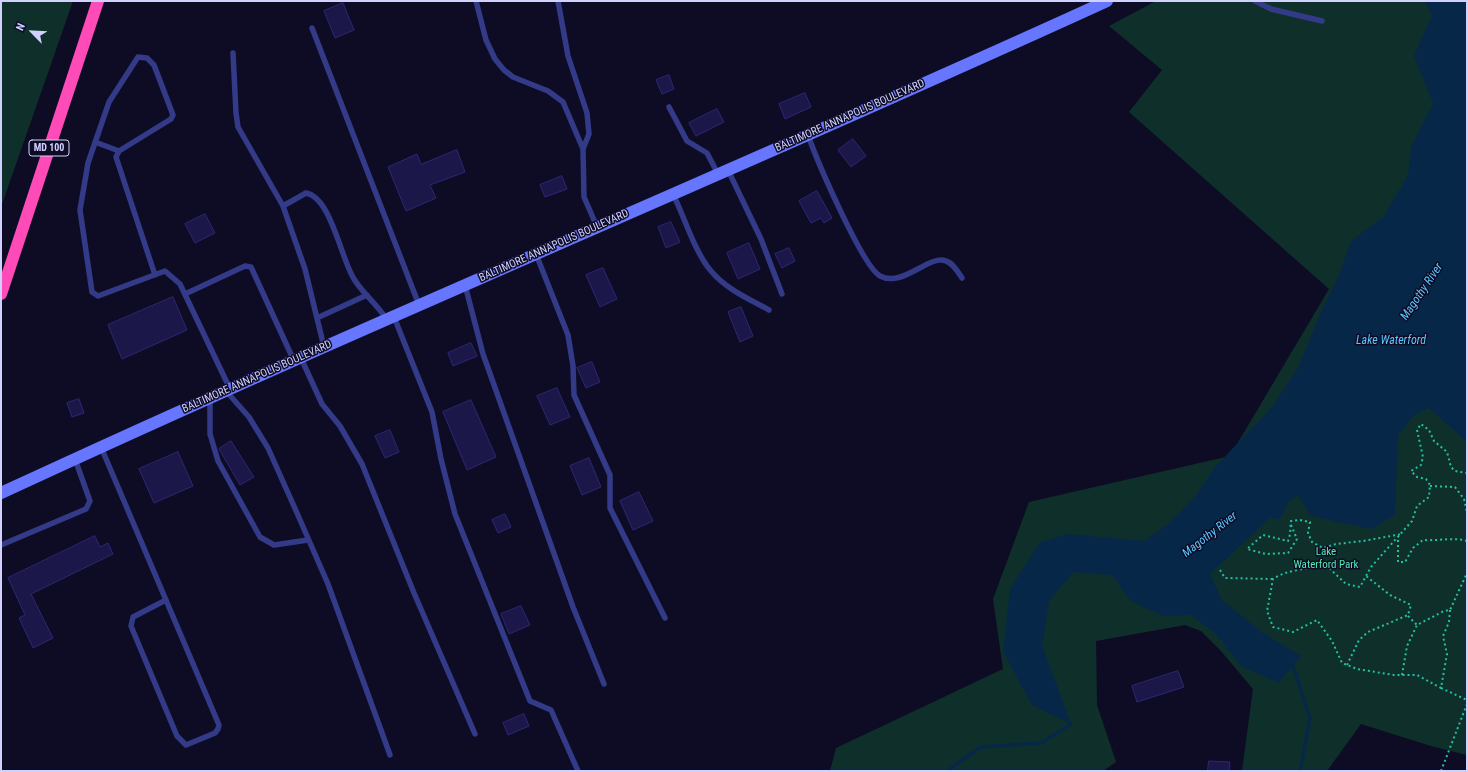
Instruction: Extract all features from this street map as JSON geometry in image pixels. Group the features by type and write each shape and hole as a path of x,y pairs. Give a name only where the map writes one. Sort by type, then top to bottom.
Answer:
{"highway":[{"name":"MD 100","path":"1,294 98,1"}],"street":[{"name":"BALTIMORE ANNAPOLIS BOULEVARD","path":"1,493 297,359 673,193 957,70 1107,1"}],"lane":[{"path":"476,1 486,40 495,59 513,77 548,91 563,102 583,149 584,197 597,227"},
{"path":"558,1 568,56 588,113 589,134 583,149"},
{"path":"1255,1 1270,9 1322,21"},
{"path":"312,28 420,305"},
{"path":"233,53 238,127 283,206 305,269 324,348"},
{"path":"155,275 116,156 119,151 170,119 173,115 154,65 147,58 138,57 109,102 88,163 80,210 92,292 98,296 155,275 165,271 180,284 186,294 228,390 249,417 268,448 308,540 357,660 390,755"},
{"path":"669,108 687,141 707,153 723,172 760,239 782,294"},
{"path":"808,134 815,155 846,221 872,270 880,276 891,279 900,278 937,260 944,260 950,263 962,278"},
{"path":"95,142 119,151"},
{"path":"283,206 306,193 316,197 321,202 334,229 353,278 379,308 390,318 432,412 441,459 455,514 530,701 551,710 578,771"},
{"path":"673,193 704,262 712,272 736,293 769,310"},
{"path":"536,254 568,335 573,366 574,395 610,475 610,508 665,618"},
{"path":"186,294 245,266 251,267 297,359 322,404 340,426 362,464 414,593 475,734"},
{"path":"466,285 483,354 573,607 604,684"},
{"path":"317,318 367,295"},
{"path":"210,398 210,434 218,461 260,537 274,545 308,540"},
{"path":"101,447 166,600 219,725 215,733 186,745 181,743 131,626 133,617 166,600"},
{"path":"1,545 86,509 90,500 75,459"}],"path":[{"path":"1467,473 1455,471 1451,467 1447,452 1434,441 1429,430 1421,424 1417,430 1423,458 1421,465 1411,471 1417,477 1426,479 1430,486 1429,497 1417,506 1412,521 1403,534 1371,567 1360,587 1346,584 1328,567 1314,567 1279,574 1273,579 1267,611 1273,627 1293,632 1317,620 1332,641 1342,663 1357,669 1402,675 1417,675 1467,700"},
{"path":"1430,486 1455,488 1466,501 1467,512"},
{"path":"1291,526 1297,539 1288,553 1266,554 1247,549 1263,536 1288,541 1291,521 1300,520 1310,522 1308,533 1312,542 1323,548 1336,544 1403,534"},
{"path":"1398,539 1398,562 1405,562 1413,548 1423,540 1438,541 1459,539 1467,541"},
{"path":"1220,570 1225,578 1273,579"},
{"path":"1441,688 1447,654 1443,636 1449,622 1450,610 1467,573"},
{"path":"1366,576 1390,595 1411,605 1408,616"},
{"path":"1402,675 1407,646 1417,625 1444,611 1450,610"},
{"path":"1408,616 1417,625"},
{"path":"1347,665 1359,640 1375,629 1408,616"},
{"path":"1441,771 1467,704"}],"green space":[{"path":"1,1 73,1 1,207"},
{"name":"Lake Waterford Park","path":"1156,1 1467,1 1467,755 1431,746 1361,724 1327,771 1242,771 1253,689 1221,651 1201,631 1185,625 1096,641 1097,705 1116,762 1103,771 830,771 836,748 1003,669 993,599 1029,502 1230,456 1329,289 1129,112 1162,70 1109,26"}],"water":[{"name":"Lake Waterford","path":"1425,1 1467,1 1467,442 1429,408 1414,415 1398,435 1395,515 1372,529 1337,522 1310,515 1298,495 1289,501 1280,519 1270,518 1210,574 1222,600 1262,632 1301,656 1279,683 1241,666 1216,634 1191,615 1163,616 1131,601 1112,575 1074,572 1049,601 1042,645 1071,724 1032,705 1003,652 1010,589 1040,542 1068,534 1144,541 1168,524 1196,495 1214,468 1272,407 1298,368 1320,314 1338,277 1351,241 1383,217 1408,175 1411,147 1433,103 1414,56 1432,15"}],"building":[{"path":"343,3 354,30 335,38 324,11"},
{"path":"669,75 674,89 662,94 656,80"},
{"path":"805,93 811,107 785,119 779,104"},
{"path":"717,109 724,122 696,136 689,123"},
{"path":"853,139 866,156 851,167 838,150"},
{"path":"457,150 465,172 430,185 436,198 406,211 388,167 417,154 421,164"},
{"path":"562,176 567,189 545,197 540,185"},
{"path":"817,191 832,218 824,223 821,218 811,223 799,201"},
{"path":"205,214 215,233 195,243 185,224"},
{"path":"671,222 680,242 666,248 658,227"},
{"path":"749,243 760,269 738,279 727,253"},
{"path":"789,248 795,261 782,268 775,254"},
{"path":"603,268 617,299 600,307 586,275"},
{"path":"173,297 187,330 122,359 108,325"},
{"path":"741,307 753,336 740,342 728,312"},
{"path":"471,343 477,356 453,366 448,353"},
{"path":"592,362 600,382 586,388 577,368"},
{"path":"557,388 570,417 550,425 537,396"},
{"path":"79,399 84,413 72,417 67,403"},
{"path":"471,400 496,457 467,470 443,412"},
{"path":"390,430 399,452 385,458 375,436"},
{"path":"231,441 254,477 240,485 219,449"},
{"path":"178,452 193,486 154,503 139,469"},
{"path":"589,458 601,487 582,495 570,466"},
{"path":"639,492 653,521 633,530 620,501"},
{"path":"505,514 511,527 498,533 492,520"},
{"path":"95,536 100,547 108,543 113,554 31,594 53,638 33,648 19,618 25,615 8,578"},
{"path":"521,606 530,625 509,634 501,614"},
{"path":"1178,671 1184,687 1137,702 1132,686"},
{"path":"524,714 529,726 508,735 503,723"},
{"path":"1209,761 1230,762 1229,771 1208,771"}],"waterway":[{"path":"1293,666 1310,718 1300,771"},
{"name":"Magothy River","path":"947,771 981,747 1041,743 1071,724 1069,722"}]}
